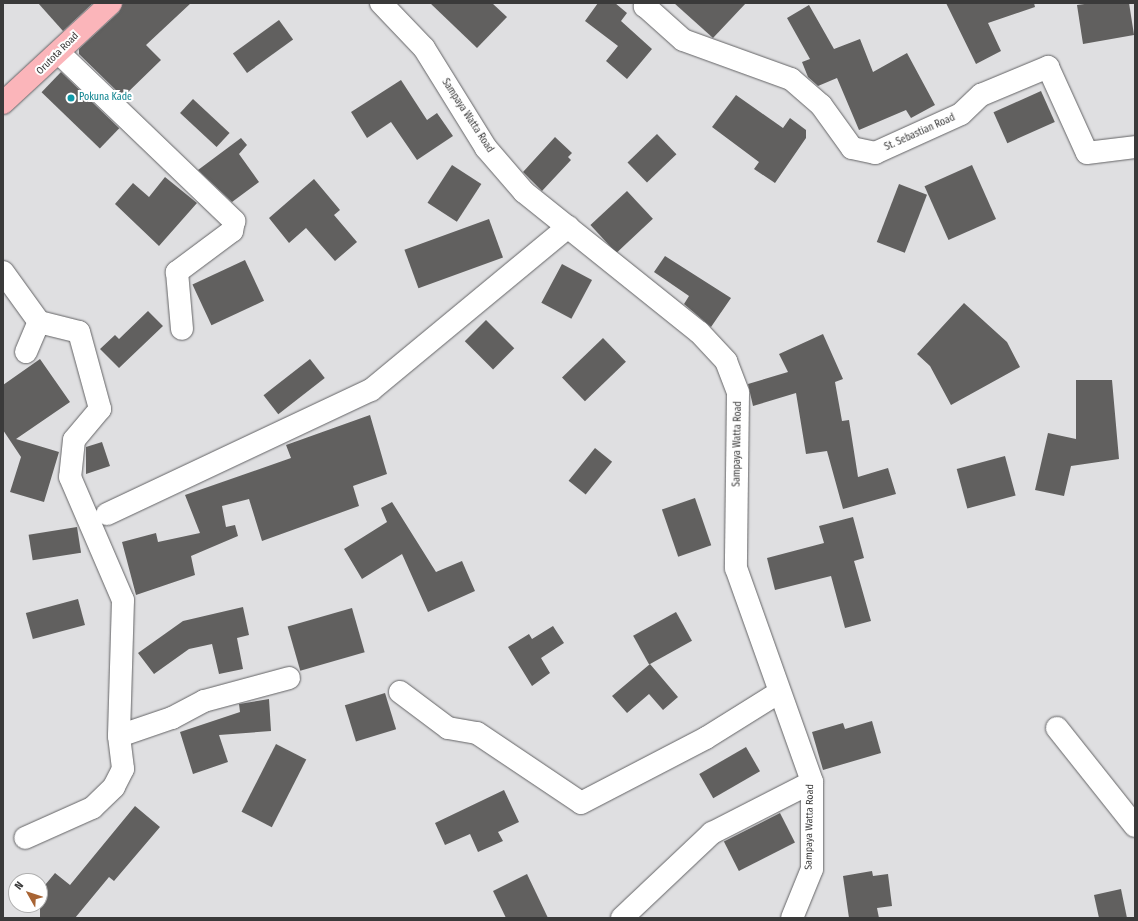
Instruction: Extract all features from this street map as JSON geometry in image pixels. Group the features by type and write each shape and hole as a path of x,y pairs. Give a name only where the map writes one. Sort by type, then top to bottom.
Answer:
{"main road":[{"name":"Orutota Road","path":"3,103 59,53 111,3"}],"street":[{"name":"Sampaya Watta Road","path":"381,3 424,48 486,148 524,192 699,332 726,361 738,393 736,568 778,693 812,782 812,869 792,918"},
{"name":"St. Sebastian Road","path":"647,3 645,6 684,40 791,79 821,105 852,148 875,153 961,114 982,95 1048,67 1087,153 1135,147"},
{"path":"59,53 234,221 232,231 177,272 182,330"},
{"path":"107,514 371,390 568,227"},
{"path":"3,272 40,322 80,332 100,409 74,440 70,477 123,600 119,736 122,768 114,787 92,808 26,838"},
{"path":"26,352 40,322"},
{"path":"119,736 172,718 204,701 289,678"},
{"path":"400,692 448,728 477,733 581,803 706,738 778,693"},
{"path":"1057,728 1135,826"},
{"path":"622,918 712,833 812,782"}],"building":[{"path":"38,3 93,3 63,31"},
{"path":"123,3 191,3 146,45 161,60 123,97 79,54 79,49 119,12"},
{"path":"430,3 492,3 507,17 477,48"},
{"path":"598,3 615,3 627,13 621,21 652,49 627,79 606,61 618,46 585,21"},
{"path":"674,3 746,3 713,38"},
{"path":"946,3 1034,3 1035,7 988,23 1001,51 976,64"},
{"path":"1092,3 1129,3 1134,35 1083,44 1077,5"},
{"path":"809,5 834,49 860,39 873,72 907,53 935,105 911,118 906,110 859,130 837,78 818,86 808,77 802,62 810,59 787,18"},
{"path":"279,20 293,39 247,73 233,54"},
{"name":"Pokuna Kade","path":"61,72 119,128 100,148 42,92"},
{"path":"401,80 427,120 437,113 453,136 417,160 391,122 367,138 351,112"},
{"path":"1041,91 1055,122 1007,143 993,112"},
{"path":"736,95 783,128 790,118 806,130 806,138 775,183 754,169 759,162 712,127"},
{"path":"193,99 230,133 217,147 180,113"},
{"path":"657,134 676,154 647,183 628,162"},
{"path":"555,137 572,153 568,157 571,160 542,191 523,172"},
{"path":"241,138 247,145 239,154 259,182 232,202 198,170"},
{"path":"452,165 481,184 457,222 427,203"},
{"path":"972,165 996,219 948,240 924,186"},
{"path":"165,177 197,203 159,246 115,204 133,183 149,197"},
{"path":"314,179 340,210 334,215 357,242 335,261 306,228 289,243 269,218"},
{"path":"899,184 927,195 905,253 877,242"},
{"path":"627,191 653,219 616,253 590,225"},
{"path":"489,219 503,258 418,288 404,250"},
{"path":"665,256 731,298 711,327 684,304 689,296 654,272"},
{"path":"245,260 264,301 211,325 192,285"},
{"path":"562,264 592,280 571,319 541,303"},
{"path":"964,303 1007,342 1020,367 951,405 930,366 917,354"},
{"path":"148,311 163,326 119,368 100,349 115,335 119,339"},
{"path":"486,320 514,348 493,369 465,341"},
{"path":"823,334 843,379 835,382 842,421 849,420 858,477 888,468 896,494 843,509 827,451 806,454 796,393 753,406 748,384 788,372 779,354"},
{"path":"603,338 626,362 585,401 562,378"},
{"path":"40,359 70,402 16,439 59,452 44,502 10,492 21,457 3,430 3,385"},
{"path":"310,359 325,378 278,414 264,395"},
{"path":"1076,380 1112,380 1119,459 1071,466 1064,496 1035,490 1048,433 1076,439"},
{"path":"370,415 387,474 353,486 359,506 262,541 249,499 222,506 226,527 235,525 238,536 191,556 195,575 136,595 122,542 156,533 158,542 200,533 185,495 291,458 286,445"},
{"path":"102,442 110,466 86,474 86,447"},
{"path":"595,448 612,462 586,494 569,481"},
{"path":"1005,456 1016,496 967,509 957,469"},
{"path":"695,498 711,545 678,557 662,509"},
{"path":"392,502 436,572 462,561 475,591 428,612 402,554 362,579 344,549 387,522 381,508"},
{"path":"853,517 864,558 854,561 871,621 845,628 831,576 775,590 767,558 824,543 819,526"},
{"path":"77,527 81,553 33,560 29,535"},
{"path":"78,599 85,625 33,639 26,613"},
{"path":"243,607 249,635 237,638 243,669 219,674 212,644 189,649 154,674 138,653 183,621"},
{"path":"352,608 365,652 300,671 288,626"},
{"path":"676,612 692,641 649,665 633,636"},
{"path":"553,626 564,643 541,658 550,673 532,686 508,647 529,634 532,639"},
{"path":"650,664 678,697 663,710 649,694 627,713 612,696"},
{"path":"385,693 396,729 356,742 345,705"},
{"path":"269,699 271,731 219,735 228,762 193,774 180,732 240,712 239,704"},
{"path":"872,721 881,753 823,770 812,732 843,723 845,729"},
{"path":"276,744 306,759 272,827 241,812"},
{"path":"746,747 760,771 713,798 699,774"},
{"path":"504,790 519,822 498,832 503,841 478,852 470,834 445,845 435,823"},
{"path":"135,806 160,827 114,881 109,877 75,918 40,918 40,913 48,913 48,881 55,873 70,885"},
{"path":"780,813 795,842 739,871 724,842"},
{"path":"872,871 873,876 888,874 892,906 877,908 879,918 849,918 843,876"},
{"path":"527,874 548,918 506,918 493,891"},
{"path":"1121,889 1127,918 1099,918 1094,895"}],"place":[{"name":"Pokuna Kade","path":"71,98"}]}
